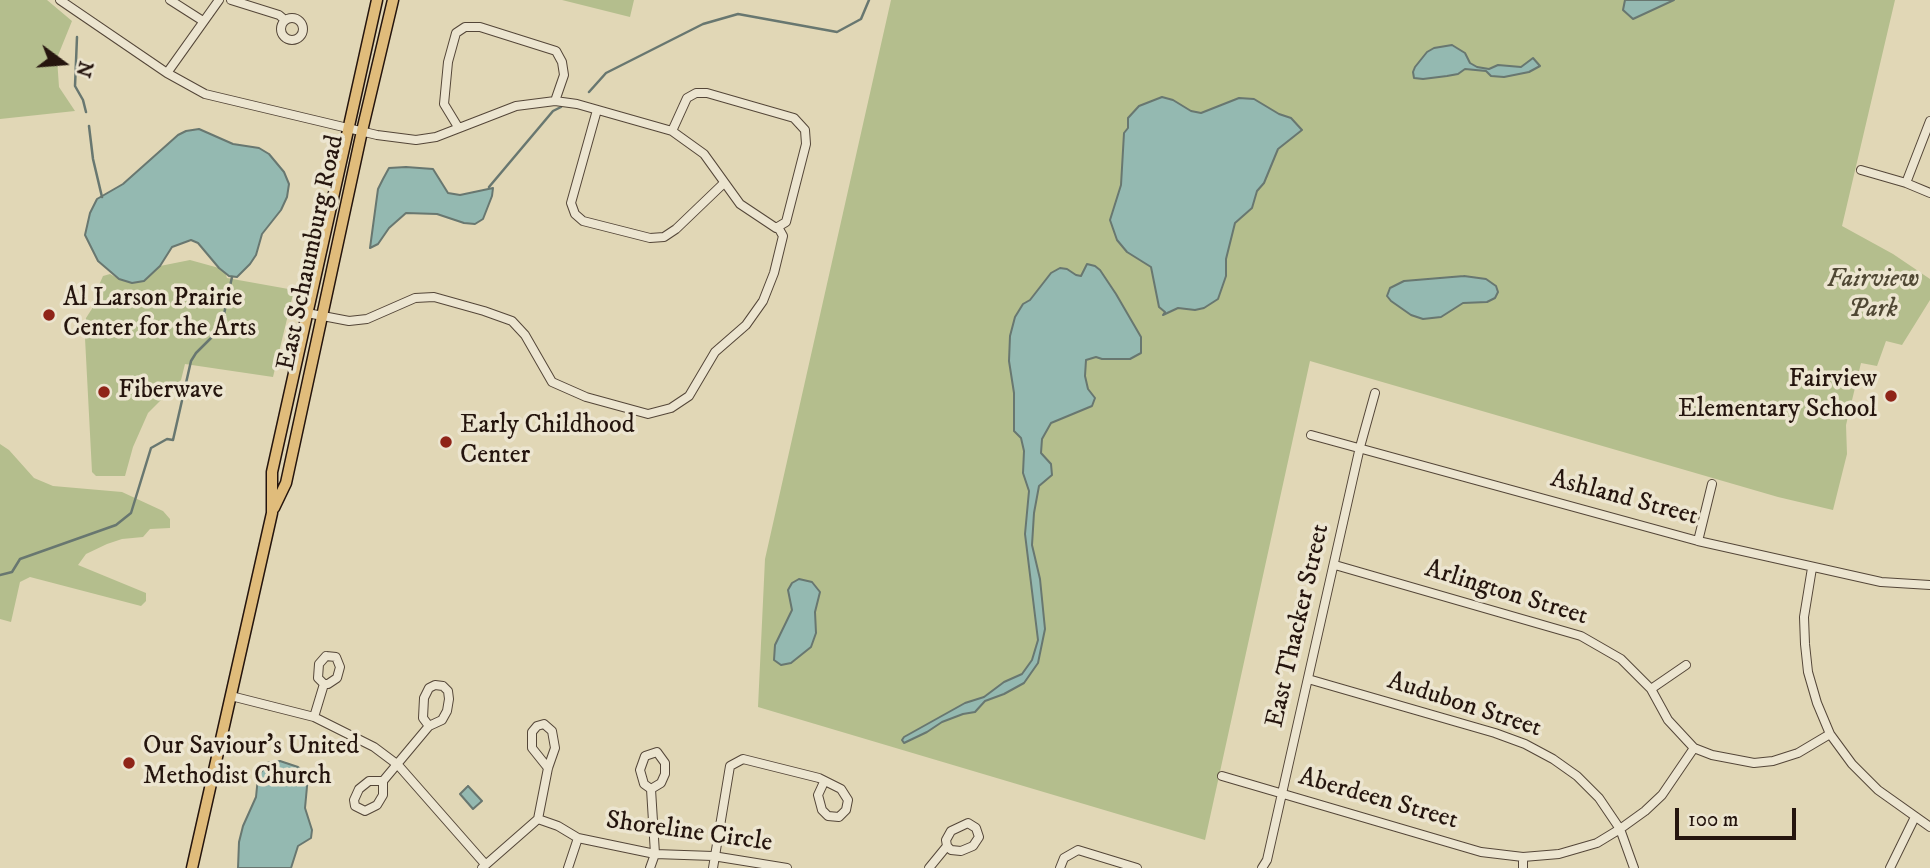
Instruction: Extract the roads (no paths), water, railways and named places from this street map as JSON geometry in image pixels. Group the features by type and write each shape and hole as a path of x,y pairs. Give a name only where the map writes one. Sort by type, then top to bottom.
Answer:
{"main road":[{"name":"East Schaumburg Road","path":"272,513 272,472 377,0"},
{"name":"East Schaumburg Road","path":"192,868 272,513 286,483 393,0"}],"street":[{"path":"60,0 167,73 205,94 347,128 416,140 436,137 516,106 555,101 577,104 672,131 704,153 740,204 777,227 783,236 774,273 763,301 746,325 715,352 690,396 671,408 648,414 586,397 552,382 525,335 512,321 484,311 434,297 415,298 367,319 349,321 307,313"},
{"path":"170,0 203,22"},
{"path":"167,73 219,0"},
{"path":"231,0 279,15 285,20"},
{"path":"458,127 443,104 448,62 456,33 465,27 480,27 556,51 562,62 564,75 555,101"},
{"path":"672,131 687,98 696,93 708,93 794,118 805,130 806,144 786,222 777,227"},
{"path":"597,110 571,204 575,214 583,220 650,237 664,237 724,183"},
{"path":"1906,183 1930,121"},
{"path":"1861,170 1906,183 1930,194"},
{"name":"East Thacker Street","path":"1262,868 1267,860 1283,794 1360,447 1375,393"},
{"name":"Ashland Street","path":"1311,435 1698,541 1881,582 1930,585"},
{"path":"1698,541 1712,484"},
{"name":"Arlington Street","path":"1335,565 1581,636 1621,659 1651,689 1668,720 1694,748 1736,761 1773,761 1798,753 1830,734"},
{"path":"1812,568 1804,617 1805,645 1808,672 1830,734 1852,764 1878,790 1930,827"},
{"path":"1651,689 1686,665"},
{"name":"Audubon Street","path":"1308,679 1481,729 1525,744 1553,759 1577,776 1599,798 1620,829 1634,868"},
{"path":"314,717 324,684"},
{"path":"383,780 429,726 442,720 447,711 448,691 443,686 435,685 429,688 424,698 424,718 429,726"},
{"path":"231,695 314,717 374,747 398,765 483,866 538,820 548,768 555,748 552,731 544,724 537,726 532,732 531,740 535,755 548,768"},
{"name":"Aberdeen Street","path":"1222,776 1481,852 1523,857 1559,854 1584,847 1597,843 1620,829 1662,795 1694,748"},
{"path":"713,868 730,766 743,759 819,778 838,787 847,797 846,810 839,817 831,817 822,810 818,795 824,782"},
{"path":"650,868 654,854 651,789"},
{"path":"1890,868 1914,817"},
{"name":"Shoreline Circle","path":"538,820 558,826 578,838 654,854 713,856 787,868"},
{"path":"568,868 578,838"},
{"path":"929,868 947,846"},
{"path":"1060,868 1063,858 1078,850 1137,868"},
{"path":"1523,857 1523,868"}],"water":[{"path":"1625,0 1674,0 1633,19 1623,10"},
{"path":"1452,45 1465,53 1470,63 1477,67 1521,67 1533,58 1540,66 1529,72 1504,77 1491,76 1486,71 1465,69 1458,74 1447,76 1414,78 1415,67 1427,52"},
{"path":"1162,97 1201,113 1239,98 1254,99 1291,118 1302,130 1278,149 1264,183 1257,191 1252,208 1235,223 1226,259 1226,276 1218,299 1204,308 1178,308 1163,315 1165,312 1159,307 1151,267 1127,252 1117,240 1110,220 1121,185 1124,133 1128,128 1128,118 1139,106"},
{"path":"199,129 233,144 259,148 269,154 284,172 289,184 281,210 262,234 256,255 237,277 229,276 219,268 198,243 191,240 172,247 160,266 144,281 132,283 119,279 98,261 85,235 90,213 97,199 123,184 178,135"},
{"path":"389,168 433,169 448,193 460,195 493,188 483,219 475,224 437,214 406,213 389,228 378,244 370,248 378,189"},
{"path":"1087,264 1100,270 1116,294 1141,337 1141,353 1130,359 1096,357 1086,360 1088,389 1095,398 1092,406 1051,423 1042,439 1041,453 1051,464 1052,475 1039,486 1034,513 1032,545 1040,579 1045,629 1038,663 1024,683 985,701 975,712 942,722 904,743 904,737 965,703 984,697 1004,682 1022,674 1032,660 1038,640 1025,534 1029,491 1023,473 1024,451 1021,438 1014,431 1010,336 1015,317 1023,304 1030,300 1051,273 1060,268 1081,276"},
{"path":"1464,276 1486,279 1496,286 1498,292 1495,298 1487,302 1463,303 1441,317 1423,319 1411,315 1387,296 1390,288 1404,281"},
{"path":"799,579 812,582 820,592 815,612 816,633 811,647 791,663 781,665 774,660 775,645 792,610 788,590 792,583"},
{"path":"280,761 298,767 308,776 305,808 312,830 311,838 298,846 291,868 238,868 239,842 256,797 258,777 267,763"},
{"path":"468,786 482,801 473,809 460,794"}],"waterway":[{"path":"589,92 606,73 703,24 738,14 837,32 861,19 869,0"},
{"path":"77,37 75,86 86,112"},
{"path":"489,187 553,111 561,107"},
{"path":"89,126 102,197"},
{"path":"0,575 12,572 20,559 116,525 131,513 151,448 167,439 173,440 191,361 221,328 232,277"}],"place":[{"name":"Al Larson Prairie Center for the Arts","path":"49,315"},
{"name":"Fiberwave","path":"104,392"},
{"name":"Fairview Elementary School","path":"1891,396"},
{"name":"Early Childhood Center","path":"446,442"},
{"name":"Our Saviour's United Methodist Church","path":"129,763"}],"park label":[{"name":"Fairview Park","path":"1873,296"}]}
